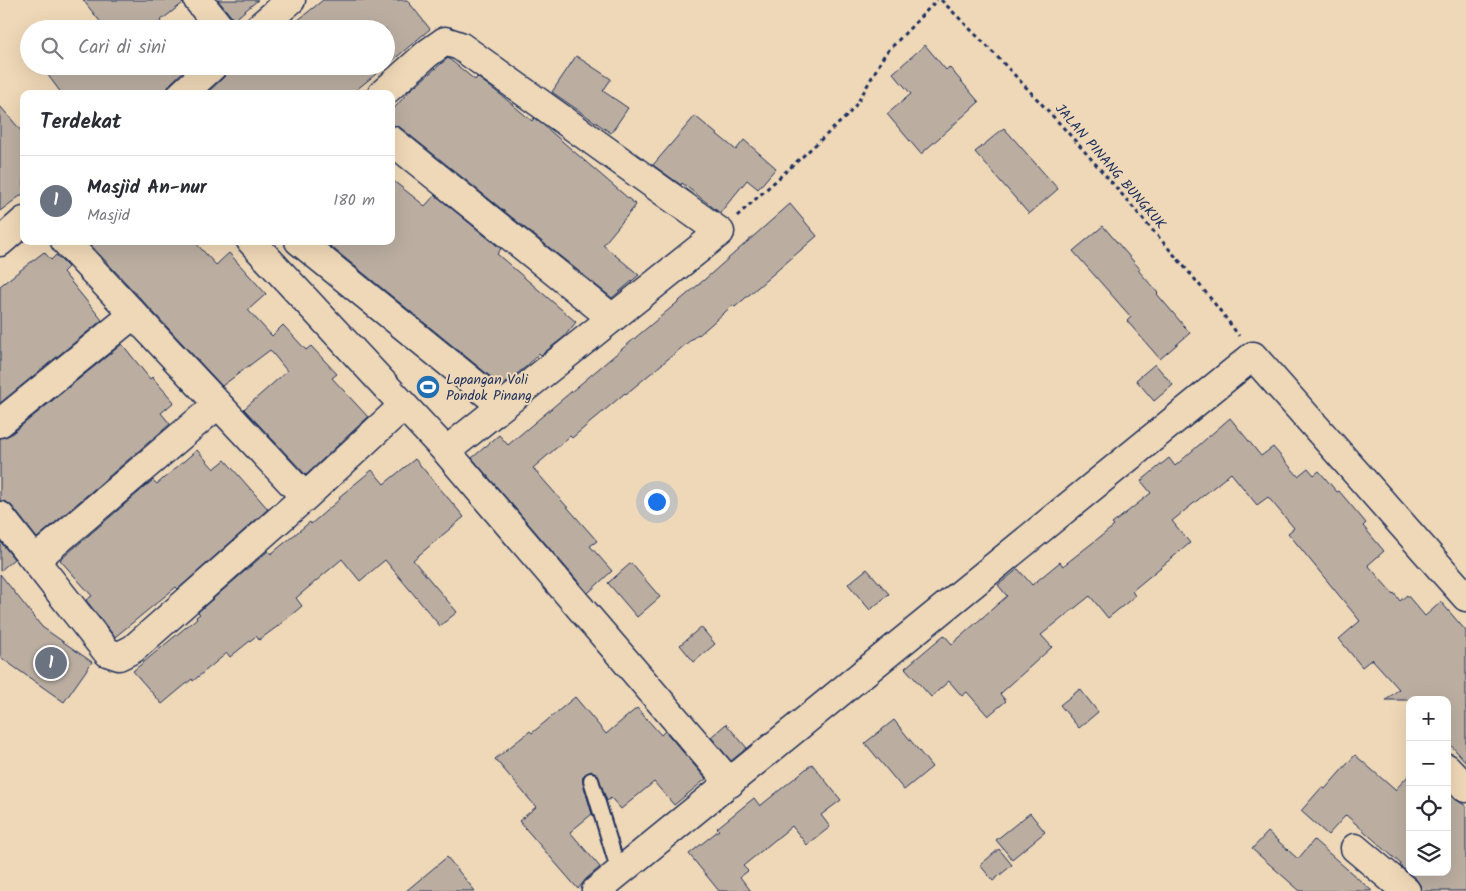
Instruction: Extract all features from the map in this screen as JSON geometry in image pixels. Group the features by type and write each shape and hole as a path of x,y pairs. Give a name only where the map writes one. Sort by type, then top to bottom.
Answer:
{"street":[{"path":"198,0 214,20"},
{"path":"267,20 290,0"},
{"path":"386,90 444,41 460,46 720,232 446,451"},
{"path":"186,90 203,75"},
{"path":"395,143 612,318"},
{"path":"0,242 20,224"},
{"path":"69,245 305,497"},
{"path":"255,245 446,451 730,783"},
{"path":"304,245 502,406"},
{"path":"0,423 133,315"},
{"path":"596,891 1253,356 1466,597"},
{"path":"35,560 217,405"},
{"path":"0,516 107,652 119,656 133,649 305,497 403,406"},
{"path":"1451,772 1466,788"},
{"path":"1355,848 1406,891"}],"lane":[{"path":"591,780 619,872"}],"path":[{"path":"720,232 848,115 858,102 885,54 939,0"},
{"name":"JALAN PINANG BUNGKUK","path":"939,0 972,30 1100,167 1219,308 1253,356"}],"building":[{"path":"83,0 183,0 183,3 161,20 99,20"},
{"path":"218,0 258,0 234,20"},
{"path":"323,0 407,0 430,29 395,58 395,20 298,20"},
{"path":"925,45 946,70 949,67 979,102 921,154 887,114 911,94 893,73"},
{"path":"576,56 611,79 603,91 628,108 611,133 552,92"},
{"path":"448,58 475,80 477,77 501,95 532,121 534,118 542,124 636,205 603,245 639,275 612,298 401,128 395,126 395,107 410,90"},
{"path":"48,75 179,75 167,90 59,90"},
{"path":"225,75 375,75 356,90 210,90"},
{"path":"0,106 20,129 20,196 0,211"},
{"path":"695,116 736,150 744,140 776,168 758,189 747,180 720,213 682,183 681,185 653,165"},
{"path":"1004,128 1058,189 1029,214 975,152"},
{"path":"395,182 425,206 435,195 501,249 497,254 576,322 564,337 541,355 539,353 528,365 502,386 329,245 395,245"},
{"path":"790,204 817,236 735,307 733,305 699,335 625,393 572,438 570,436 533,468 597,541 590,546 612,571 588,593 472,458 499,435 508,445 704,280"},
{"path":"1103,226 1140,269 1138,270 1190,333 1160,359 1127,321 1131,317 1073,251"},
{"path":"91,245 198,245 216,265 229,253 266,294 248,310 272,336 283,325 306,350 311,346 337,374 332,378 368,417 306,475 244,409 287,371 270,350 222,386"},
{"path":"44,252 51,260 56,255 68,267 63,272 102,320 0,403 0,286"},
{"path":"122,344 150,379 152,377 174,402 161,413 170,424 37,538 12,506 0,501 0,438 10,435"},
{"path":"1155,364 1173,385 1154,401 1136,380"},
{"path":"1230,418 1261,456 1273,447 1298,476 1308,468 1314,475 1319,471 1337,492 1339,491 1366,523 1363,526 1384,551 1368,565 1393,594 1400,601 1407,595 1425,616 1441,602 1466,631 1466,762 1451,745 1451,696 1406,696 1406,700 1386,700 1399,689 1372,659 1362,667 1339,639 1360,621 1288,533 1294,528 1268,497 1257,505 1231,473 1172,521 1190,543 1132,591 1135,596 1108,618 1090,596 1041,635 1052,647 1000,694 1006,701 988,716 967,692 962,696 949,681 931,697 905,668 944,635 952,644 1007,596 998,585 1018,569 1032,585 1060,562 1063,566 1114,526 1112,524 1151,493 1141,481 1169,458 1175,466"},
{"path":"197,450 214,469 225,460 268,509 178,589 176,587 115,637 86,600 92,596 60,560 153,480 157,484"},
{"path":"415,459 464,517 413,560 457,612 440,626 385,560 360,581 342,559 296,598 302,606 278,626 259,640 256,636 230,657 227,653 162,704 133,671 197,618 200,614 198,612 268,551 271,554 310,522 311,524 340,499 339,497 372,470 384,484"},
{"path":"0,541 14,559 0,571"},
{"path":"631,563 660,597 637,617 608,583"},
{"path":"867,569 889,594 870,610 848,584"},
{"path":"0,574 42,627 92,662 64,702 0,657"},
{"path":"701,627 715,644 694,662 680,645"},
{"path":"1080,689 1098,712 1079,728 1060,705"},
{"path":"575,697 606,734 637,708 661,735 665,731 706,779 674,805 654,782 621,809 611,798 607,801 597,774 592,771 585,774 583,783 592,814 570,832 600,867 578,889 519,821 536,807 495,759 530,731 532,733"},
{"path":"894,720 932,767 904,790 865,743"},
{"path":"726,724 747,748 731,761 711,737"},
{"path":"1355,755 1395,790 1406,778 1406,871 1400,866 1401,864 1346,815 1328,835 1301,811 1322,787 1325,789"},
{"path":"812,764 841,800 821,815 830,827 807,845 792,826 743,866 748,871 740,877 751,891 719,891 689,854 754,798 760,806"},
{"path":"1451,795 1466,806 1466,891 1421,891 1416,879 1412,876 1451,876"},
{"path":"1030,813 1045,832 1012,859 996,840"},
{"path":"1268,832 1298,859 1314,840 1372,891 1300,891 1252,849"},
{"path":"999,849 1012,865 993,881 980,865"},
{"path":"447,857 475,891 406,891"}],"place":[{"name":"Lapangan Voli Pondok Pinang","path":"428,387"},
{"name":"Masjid An-nur","path":"51,663"}]}
